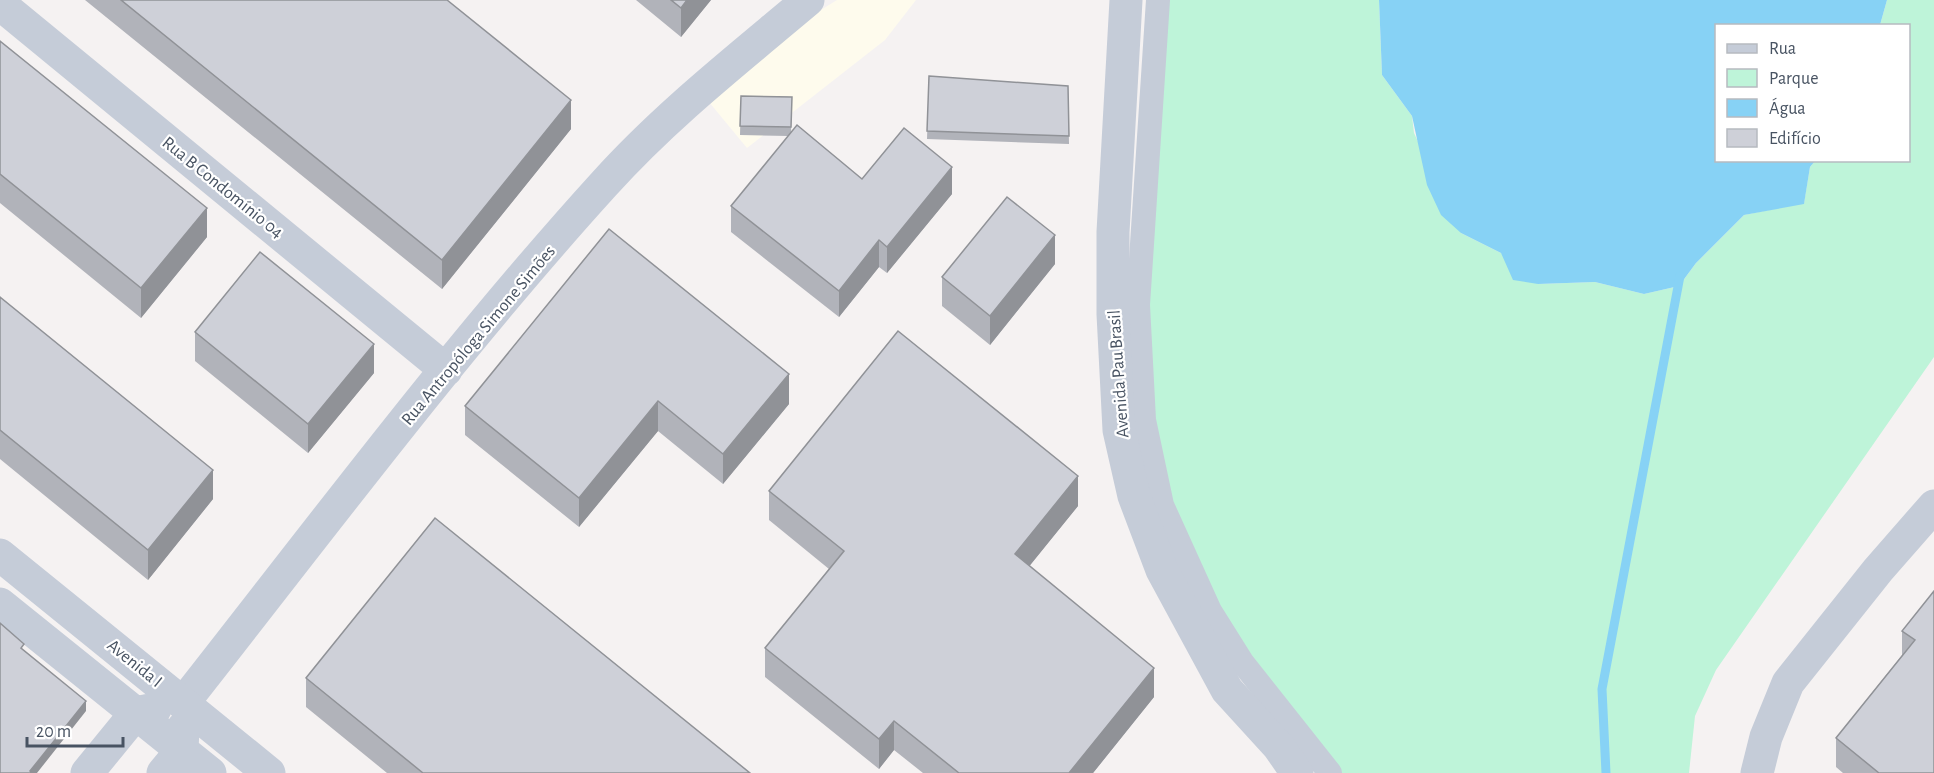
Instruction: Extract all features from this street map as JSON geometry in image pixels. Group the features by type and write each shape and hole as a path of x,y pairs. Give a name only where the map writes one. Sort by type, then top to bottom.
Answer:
{"street":[{"name":"Rua Antropóloga Simone Simões","path":"184,702 446,370 605,183 686,103 808,0"},
{"name":"Avenida Pau Brasil","path":"1126,0 1113,232 1113,314 1122,441 1134,496 1161,570 1227,690 1279,747 1297,773"},
{"path":"1158,0 1137,306 1144,420 1162,505 1210,611 1242,662 1330,773"},
{"name":"Rua B Condomínio 04","path":"0,4 446,370"},
{"path":"1757,773 1766,737 1788,683 1878,570 1934,506"},
{"name":"Avenida I","path":"0,555 269,773"},
{"path":"0,604 136,713 172,761 210,773"},
{"path":"87,773 136,713 184,702 172,761"}],"shaded area":[{"path":"837,0 916,0 885,40 747,148 709,102 808,18"}],"green space":[{"path":"1158,0 1379,0 1382,75 1412,116 1414,133 1461,233 1501,253 1538,284 1595,282 1644,294 1679,286 1696,263 1744,215 1804,203 1810,167 1814,162 1910,162 1910,24 1880,24 1887,0 1934,0 1934,357 1716,670 1695,716 1689,773 1330,773 1210,611 1144,420"}],"water":[{"path":"1379,0 1887,0 1880,24 1715,24 1715,162 1814,162 1810,167 1804,204 1744,215 1696,263 1679,286 1644,294 1595,282 1538,284 1513,280 1501,253 1461,233 1441,215 1427,185 1412,116 1382,75"}],"building":[{"path":"121,0 447,0 571,100 442,260"},
{"path":"671,0 687,0 681,8"},
{"path":"0,41 207,208 141,288 0,174"},
{"path":"929,76 1068,86 1069,136 927,131"},
{"path":"741,96 792,97 791,127 740,126"},
{"path":"797,125 862,179 904,128 952,167 887,247 879,240 839,291 731,206"},
{"path":"1007,197 1055,235 990,316 942,277"},
{"path":"609,229 789,374 723,454 658,401 579,498 465,406"},
{"path":"260,252 374,344 308,424 195,332"},
{"path":"0,297 213,470 148,550 0,430"},
{"path":"898,331 1078,476 1015,554 1154,668 1069,773 959,773 894,721 879,739 765,648 844,551 769,491"},
{"path":"435,518 750,773 423,773 306,678"},
{"path":"1934,591 1934,773 1879,773 1836,738 1915,640 1902,631"},
{"path":"0,623 24,644 21,648 86,701 30,771 32,773 0,773"}],"waterway":[{"path":"1606,773 1602,689 1680,276"}]}
